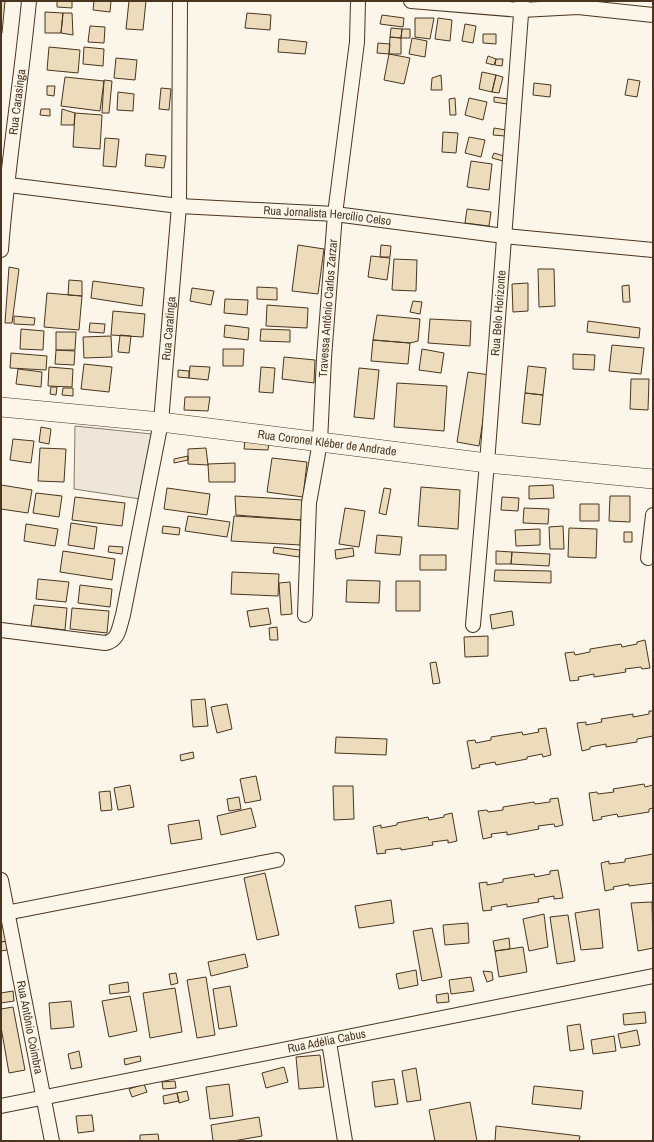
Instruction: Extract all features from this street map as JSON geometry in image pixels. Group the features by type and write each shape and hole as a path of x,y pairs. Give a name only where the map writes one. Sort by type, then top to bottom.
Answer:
{"main road":[{"name":"Rua Coronel Kléber de Andrade","path":"1,407 161,422 487,463 653,479"}],"street":[{"name":"Rua Carasinga","path":"1,250 4,185 23,58 29,1"},
{"name":"Rua Caratinga","path":"1,630 105,643 111,642 116,637 123,615 161,422 179,206 180,1"},
{"name":"Travessa Antônio Carlos Zarzar","path":"305,616 310,503 320,442 324,358 335,214 357,42 358,1"},
{"path":"411,1 578,7 653,15"},
{"name":"Rua Belo Horizonte","path":"473,625 487,463 521,5"},
{"name":"Rua Jornalista Hercílio Celso","path":"4,185 179,206 335,214 504,236 653,250"},
{"path":"648,558 653,515"},
{"path":"4,914 277,860"},
{"name":"Rua Antônio Coimbra","path":"1,880 4,914 52,1141"},
{"name":"Rua Adélia Cabus","path":"1,1106 329,1042 555,994 653,976"},
{"path":"329,1042 344,1141"}],"shaded area":[{"path":"75,426 152,434 140,499 74,489"}],"building":[{"path":"1,1 5,1 2,33 1,33"},
{"path":"57,1 72,1 72,8 57,7"},
{"path":"94,1 111,1 110,12 93,10"},
{"path":"129,1 146,1 143,30 126,29"},
{"path":"45,12 63,13 61,33 45,33"},
{"path":"63,13 72,13 73,35 61,33"},
{"path":"247,13 271,15 270,30 245,28"},
{"path":"382,15 404,18 403,27 380,24"},
{"path":"415,18 434,18 430,39 415,37"},
{"path":"438,18 452,20 450,41 435,39"},
{"path":"465,24 476,26 473,43 462,41"},
{"path":"90,26 105,27 104,43 88,42"},
{"path":"391,28 402,29 401,38 390,37"},
{"path":"402,29 410,29 410,38 401,38"},
{"path":"483,34 496,34 496,44 483,43"},
{"path":"390,37 401,38 401,54 389,54"},
{"path":"412,38 427,41 425,57 409,54"},
{"path":"279,39 307,42 305,54 278,52"},
{"path":"378,43 390,44 389,54 377,53"},
{"path":"49,47 80,50 78,73 47,70"},
{"path":"84,47 104,49 103,66 83,64"},
{"path":"389,54 410,58 404,84 384,80"},
{"path":"488,56 496,59 494,65 486,63"},
{"path":"116,58 137,60 135,80 114,78"},
{"path":"496,59 503,59 502,66 495,65"},
{"path":"482,72 496,75 492,92 479,89"},
{"path":"441,75 442,90 431,90 432,78"},
{"path":"496,75 503,77 499,93 492,92"},
{"path":"65,77 104,81 100,111 61,106"},
{"path":"628,79 640,81 637,97 625,95"},
{"path":"104,80 112,81 109,113 102,113"},
{"path":"534,83 551,85 550,97 533,95"},
{"path":"47,86 55,86 54,96 47,95"},
{"path":"161,88 171,89 169,110 159,109"},
{"path":"118,92 134,94 133,111 117,110"},
{"path":"494,97 508,99 507,104 494,102"},
{"path":"455,98 456,115 450,115 449,99"},
{"path":"469,98 487,102 483,120 465,115"},
{"path":"41,109 50,109 50,116 40,115"},
{"path":"62,109 75,113 74,125 61,125"},
{"path":"75,113 102,115 100,149 73,147"},
{"path":"494,128 506,130 505,136 493,135"},
{"path":"443,132 458,133 456,153 442,152"},
{"path":"469,137 485,140 481,157 465,153"},
{"path":"105,138 119,139 116,167 103,166"},
{"path":"494,153 504,156 503,161 492,158"},
{"path":"146,154 166,156 164,168 145,166"},
{"path":"471,161 492,164 489,190 467,187"},
{"path":"467,209 491,212 489,226 465,223"},
{"path":"298,245 324,249 318,294 292,291"},
{"path":"381,245 391,246 390,257 380,257"},
{"path":"371,256 390,258 387,280 368,277"},
{"path":"394,259 417,260 416,291 392,290"},
{"path":"9,267 19,269 12,323 5,323"},
{"path":"538,269 554,269 555,306 539,307"},
{"path":"69,280 82,281 82,296 68,295"},
{"path":"93,281 144,288 142,306 91,298"},
{"path":"528,283 528,311 513,312 512,284"},
{"path":"629,285 630,302 623,302 622,286"},
{"path":"257,287 277,288 277,300 257,299"},
{"path":"192,288 214,291 211,305 190,301"},
{"path":"47,293 82,296 79,330 44,327"},
{"path":"225,299 248,300 247,315 224,313"},
{"path":"413,301 422,302 420,314 410,312"},
{"path":"267,305 308,308 307,328 266,326"},
{"path":"113,311 145,314 143,337 111,335"},
{"path":"377,315 420,319 418,341 410,343 373,340"},
{"path":"14,316 35,318 34,325 14,324"},
{"path":"430,319 471,321 470,346 428,343"},
{"path":"588,321 640,328 639,338 587,332"},
{"path":"90,323 105,324 104,333 89,332"},
{"path":"225,325 249,328 248,340 224,337"},
{"path":"21,329 44,331 43,350 20,349"},
{"path":"261,329 290,330 290,342 260,341"},
{"path":"56,332 76,332 75,350 56,350"},
{"path":"120,335 131,336 129,353 118,352"},
{"path":"111,336 112,357 84,358 83,337"},
{"path":"373,340 410,343 408,364 371,361"},
{"path":"612,345 644,348 641,374 609,371"},
{"path":"223,349 244,349 243,366 223,366"},
{"path":"422,349 444,353 441,373 419,370"},
{"path":"56,350 75,351 74,365 55,364"},
{"path":"11,353 47,356 46,370 10,368"},
{"path":"573,354 595,355 594,370 573,369"},
{"path":"284,357 315,360 314,383 282,379"},
{"path":"84,364 112,367 109,392 81,389"},
{"path":"190,366 210,367 208,380 189,378"},
{"path":"528,366 546,368 543,395 525,393"},
{"path":"49,367 73,369 72,387 48,386"},
{"path":"261,367 275,368 273,393 259,392"},
{"path":"359,368 379,370 374,419 354,417"},
{"path":"18,369 42,372 41,387 16,384"},
{"path":"178,370 189,371 189,378 178,377"},
{"path":"468,372 490,375 479,446 457,442"},
{"path":"631,379 649,379 648,410 630,409"},
{"path":"397,383 447,386 444,431 394,427"},
{"path":"51,387 57,387 56,395 50,394"},
{"path":"63,388 73,388 73,396 62,395"},
{"path":"525,393 543,395 540,425 522,423"},
{"path":"185,397 210,397 208,411 184,410"},
{"path":"41,427 51,429 49,444 39,442"},
{"path":"13,439 34,441 31,463 10,460"},
{"path":"245,439 269,441 268,450 244,449"},
{"path":"40,448 66,449 64,482 38,481"},
{"path":"206,448 208,465 188,464 188,449"},
{"path":"188,456 188,460 174,463 174,459"},
{"path":"272,458 307,462 303,497 267,492"},
{"path":"235,463 235,482 209,482 208,464"},
{"path":"1,485 32,490 28,513 1,509"},
{"path":"553,485 554,498 529,499 529,486"},
{"path":"421,487 460,490 458,529 418,526"},
{"path":"167,488 210,494 207,515 164,509"},
{"path":"384,488 391,489 386,515 379,513"},
{"path":"36,493 62,496 59,517 33,513"},
{"path":"235,496 303,500 301,520 236,515"},
{"path":"610,496 630,496 630,522 609,521"},
{"path":"75,497 125,503 122,526 72,520"},
{"path":"502,497 519,498 518,511 501,510"},
{"path":"580,504 599,504 599,521 580,521"},
{"path":"345,508 365,511 359,547 339,544"},
{"path":"524,508 549,509 548,524 523,523"},
{"path":"188,516 230,522 227,537 185,531"},
{"path":"234,516 301,520 300,545 231,541"},
{"path":"71,523 97,527 94,549 68,545"},
{"path":"26,524 58,529 55,546 24,541"},
{"path":"163,526 180,528 179,535 162,533"},
{"path":"563,526 564,549 550,549 549,527"},
{"path":"569,528 597,529 596,558 568,557"},
{"path":"540,529 540,545 516,546 515,530"},
{"path":"624,532 632,532 632,542 624,542"},
{"path":"377,535 402,537 400,555 375,553"},
{"path":"109,546 123,547 122,554 108,552"},
{"path":"274,547 300,550 299,557 273,553"},
{"path":"353,548 354,556 336,559 335,550"},
{"path":"63,551 115,559 112,580 60,572"},
{"path":"496,551 512,552 511,564 496,564"},
{"path":"512,552 550,554 549,566 511,564"},
{"path":"420,555 446,555 446,570 420,570"},
{"path":"495,570 551,571 551,583 494,581"},
{"path":"232,572 279,574 278,596 231,594"},
{"path":"38,579 69,582 66,602 36,599"},
{"path":"347,580 380,581 379,603 346,602"},
{"path":"396,581 420,581 420,611 396,611"},
{"path":"290,582 292,614 281,615 279,583"},
{"path":"80,585 112,589 110,607 78,603"},
{"path":"34,605 67,608 65,630 31,626"},
{"path":"72,608 109,611 107,633 70,629"},
{"path":"268,608 271,624 250,627 247,611"},
{"path":"512,611 514,625 492,629 490,615"},
{"path":"277,627 278,640 270,640 269,628"},
{"path":"488,636 488,656 465,657 464,637"},
{"path":"645,640 650,668 642,669 641,667 625,669 626,672 594,677 594,674 578,677 579,680 570,681 565,653 574,652 575,655 590,652 590,649 621,644 622,647 637,644 637,642"},
{"path":"436,662 440,683 433,684 430,663"},
{"path":"205,699 208,726 193,727 191,700"},
{"path":"227,704 232,729 217,733 211,707"},
{"path":"649,711 653,711 653,736 637,739 637,742 606,747 606,744 590,747 590,749 582,751 577,723 586,722 586,725 602,722 601,719 633,714 633,717 649,714"},
{"path":"546,728 551,755 543,757 542,754 527,757 527,759 496,765 495,762 479,765 480,767 472,769 467,741 475,740 476,743 491,740 491,737 522,732 523,735 539,732 538,729"},
{"path":"336,737 387,739 386,755 335,753"},
{"path":"193,752 194,758 181,761 180,755"},
{"path":"256,776 261,800 245,803 240,779"},
{"path":"644,784 645,787 653,785 653,808 649,809 649,812 618,817 617,814 601,817 602,819 593,821 589,793 597,792 598,794 614,792 613,789"},
{"path":"130,785 134,807 118,810 114,788"},
{"path":"333,786 353,786 354,819 334,820"},
{"path":"110,791 112,810 101,811 99,792"},
{"path":"239,797 241,809 229,811 227,799"},
{"path":"558,798 563,825 555,827 554,824 538,826 539,829 507,835 507,832 491,834 492,837 483,839 478,811 487,810 488,812 503,810 503,807 534,802 535,804 550,802 550,799"},
{"path":"251,808 256,827 221,835 217,816"},
{"path":"452,813 457,841 448,843 448,840 432,842 433,845 401,850 401,848 385,850 386,853 377,854 373,827 381,825 381,828 397,825 397,823 428,817 429,820 444,817 444,815"},
{"path":"199,820 202,839 171,844 168,825"},
{"path":"653,854 653,883 629,886 629,884 613,887 614,889 605,891 601,863 609,861 609,864 625,862 625,859"},
{"path":"558,870 563,898 554,899 554,896 538,899 539,902 507,907 507,904 491,907 492,910 483,911 479,883 487,882 487,885 503,882 503,879 534,874 535,877 550,874 550,871"},
{"path":"265,873 279,935 257,940 244,878"},
{"path":"391,900 394,923 359,928 355,906"},
{"path":"652,902 653,948 638,951 631,903"},
{"path":"599,909 603,948 581,950 575,913"},
{"path":"544,914 548,947 529,951 523,919"},
{"path":"568,915 575,961 557,964 550,917"},
{"path":"1,923 3,923 6,941 1,942"},
{"path":"468,923 469,943 445,945 443,925"},
{"path":"432,928 442,977 422,981 413,931"},
{"path":"509,938 510,949 495,951 493,941"},
{"path":"6,941 7,950 1,951 1,942"},
{"path":"523,947 527,972 499,977 495,951"},
{"path":"245,954 248,967 211,976 208,962"},
{"path":"416,970 418,985 399,989 396,974"},
{"path":"483,971 492,972 493,980 487,982"},
{"path":"176,973 178,983 171,985 169,974"},
{"path":"206,977 215,1035 197,1038 187,980"},
{"path":"471,977 474,991 451,994 449,980"},
{"path":"128,982 129,992 110,994 109,985"},
{"path":"230,986 237,1026 219,1029 213,989"},
{"path":"175,988 182,1032 150,1038 143,993"},
{"path":"13,991 14,1001 1,1003 1,993"},
{"path":"448,993 449,1002 437,1003 436,995"},
{"path":"130,996 137,1031 109,1037 102,1001"},
{"path":"71,1001 74,1027 51,1029 49,1003"},
{"path":"13,1007 25,1070 9,1073 1,1027 1,1009"},
{"path":"645,1012 646,1023 624,1025 623,1014"},
{"path":"580,1024 584,1049 570,1051 567,1026"},
{"path":"637,1030 640,1045 621,1048 618,1034"},
{"path":"614,1036 616,1051 593,1054 591,1040"},
{"path":"79,1051 82,1067 71,1069 68,1054"},
{"path":"320,1055 324,1087 299,1089 296,1057"},
{"path":"140,1056 141,1061 125,1065 124,1059"},
{"path":"284,1067 288,1082 266,1088 262,1073"},
{"path":"416,1068 421,1100 407,1102 402,1071"},
{"path":"394,1079 398,1104 375,1107 372,1082"},
{"path":"175,1081 176,1088 163,1089 162,1082"},
{"path":"144,1084 147,1092 132,1097 129,1089"},
{"path":"229,1084 233,1116 210,1119 206,1087"},
{"path":"534,1086 583,1091 581,1109 532,1104"},
{"path":"187,1091 189,1100 179,1103 177,1093"},
{"path":"177,1093 179,1101 164,1104 163,1096"},
{"path":"470,1102 477,1141 435,1141 429,1110"},
{"path":"92,1115 94,1131 78,1133 76,1116"},
{"path":"259,1117 262,1136 233,1141 213,1141 211,1125"},
{"path":"496,1126 580,1136 579,1141 495,1141"},
{"path":"158,1134 159,1141 140,1141 140,1135"}]}
